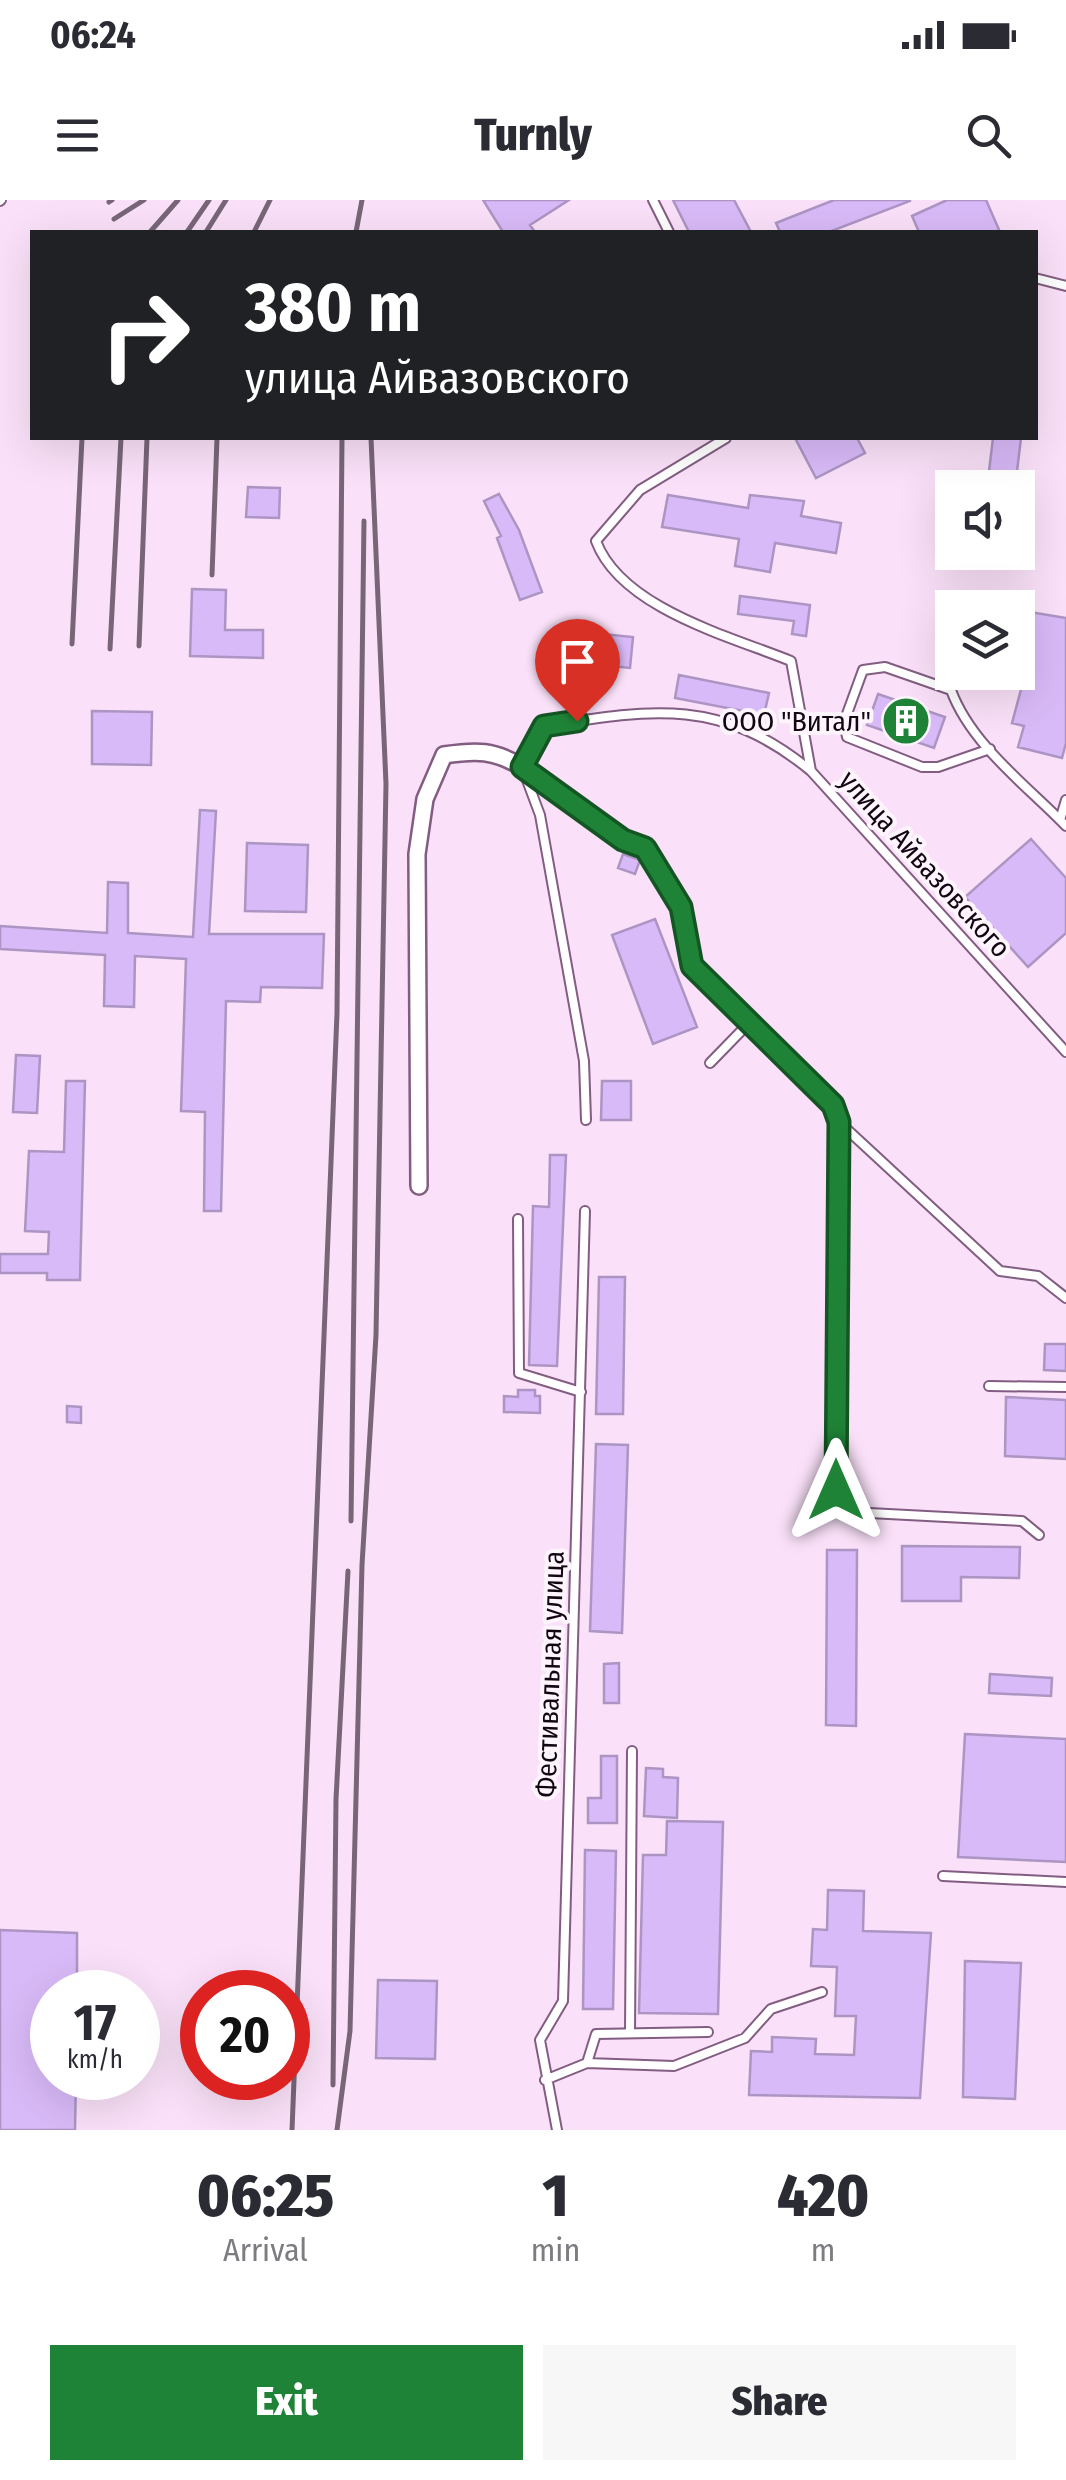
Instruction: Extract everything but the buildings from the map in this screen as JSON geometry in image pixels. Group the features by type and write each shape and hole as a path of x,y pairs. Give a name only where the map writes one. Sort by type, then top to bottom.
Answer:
{"street":[{"path":"419,1186 417,854 425,799 444,756 476,750 498,752 522,767"}],"lane":[{"path":"653,200 668,230"},
{"path":"1038,279 1066,286"},
{"path":"723,440 640,490 596,541 605,565 642,598 792,661 811,771"},
{"path":"990,749 938,766 922,767 847,737 844,722 863,670 885,667 951,690 959,712 990,749 1063,823"},
{"name":"улица Айвазовского","path":"522,767 544,726 676,711 719,719 779,745 811,771 1066,1052"},
{"path":"522,767 623,840 645,848 681,907 692,966 833,1105 839,1122 836,1490 841,1505 850,1512 1022,1521 1039,1535"},
{"path":"522,767 540,815 584,1061 586,1120"},
{"path":"1063,823 1066,800"},
{"path":"710,1064 747,1024"},
{"path":"839,1122 1000,1271 1038,1276 1066,1298"},
{"name":"Фестивальная улица","path":"557,2130 540,2040 564,2002 586,1211"},
{"path":"518,1218 518,1372 581,1392"},
{"path":"989,1386 1066,1388"},
{"path":"630,2032 632,1751"},
{"path":"943,1876 1066,1882"},
{"path":"545,2080 586,2064 674,2066 745,2038 771,2009 822,1992"},
{"path":"586,2064 596,2034 708,2032"}],"railway":[{"path":"114,219 144,200"},
{"path":"152,230 178,200"},
{"path":"188,230 209,200"},
{"path":"207,230 226,200"},
{"path":"255,230 270,200"},
{"path":"356,230 362,200"},
{"path":"72,644 82,440"},
{"path":"110,649 121,440"},
{"path":"139,646 147,440"},
{"path":"212,575 217,440"},
{"path":"292,2130 337,1013 342,440"},
{"path":"337,2130 350,2031 362,1565 376,1335 386,784 371,440"},
{"path":"351,1521 364,521"},
{"path":"333,2085 336,1799 348,1571"}],"place":[{"name":"ООО \"Витал\"","path":"906,721"}],"route":[{"path":"577,721 544,726 522,767 623,840 645,848 681,907 692,966 833,1105 839,1122 836,1490"}]}
